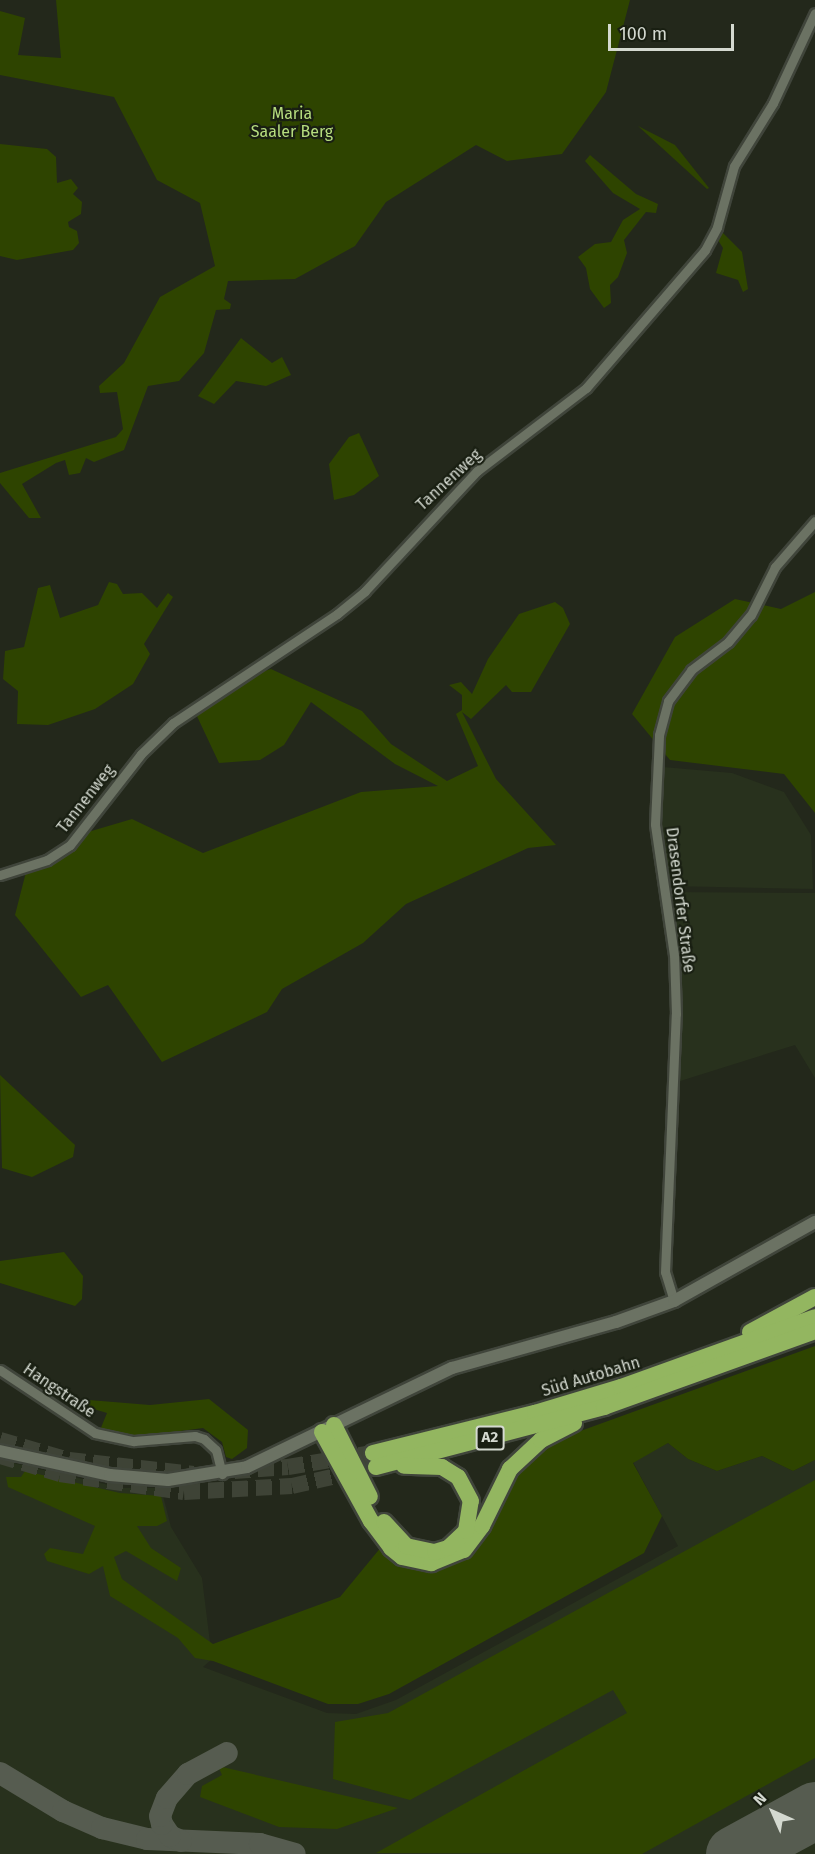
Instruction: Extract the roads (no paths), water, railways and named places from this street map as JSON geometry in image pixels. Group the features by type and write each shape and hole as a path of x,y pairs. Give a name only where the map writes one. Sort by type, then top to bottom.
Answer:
{"highway":[{"path":"710,1357 815,1297"},
{"name":"Süd Autobahn","path":"374,1460 534,1413 710,1357 815,1317"},
{"name":"Süd Autobahn","path":"374,1460 604,1407 815,1331"},
{"path":"328,1429 371,1521 391,1548 408,1559 431,1563 455,1556 469,1545 499,1486 525,1453 604,1407"},
{"path":"328,1429 379,1515 406,1546 435,1552 448,1548 466,1531 471,1501 458,1477 442,1467 374,1460"}],"main road":[{"path":"0,1451 110,1475 168,1480 222,1474 274,1457 452,1368 616,1322 674,1300 815,1222"}],"street":[{"name":"Tannenweg","path":"0,875 47,860 70,845 141,754 173,723 338,614 365,591 433,514 477,471 586,388 705,250 717,227 734,166 773,103 815,13"},
{"name":"Drasendorfer Straße","path":"674,1300 665,1272 676,1014 674,955 655,824 659,735 668,701 691,670 728,642 751,615 775,567 815,521"},
{"name":"Hangstraße","path":"0,1370 95,1433 134,1441 195,1436 204,1439 216,1450 222,1474"}],"tunnel":[{"path":"0,1440 69,1460 193,1474"},
{"path":"234,1471 288,1467 373,1453"},
{"path":"0,1456 60,1474 184,1492 292,1486 376,1467"}],"park label":[{"name":"Maria Saaler Berg","path":"292,123"}]}
